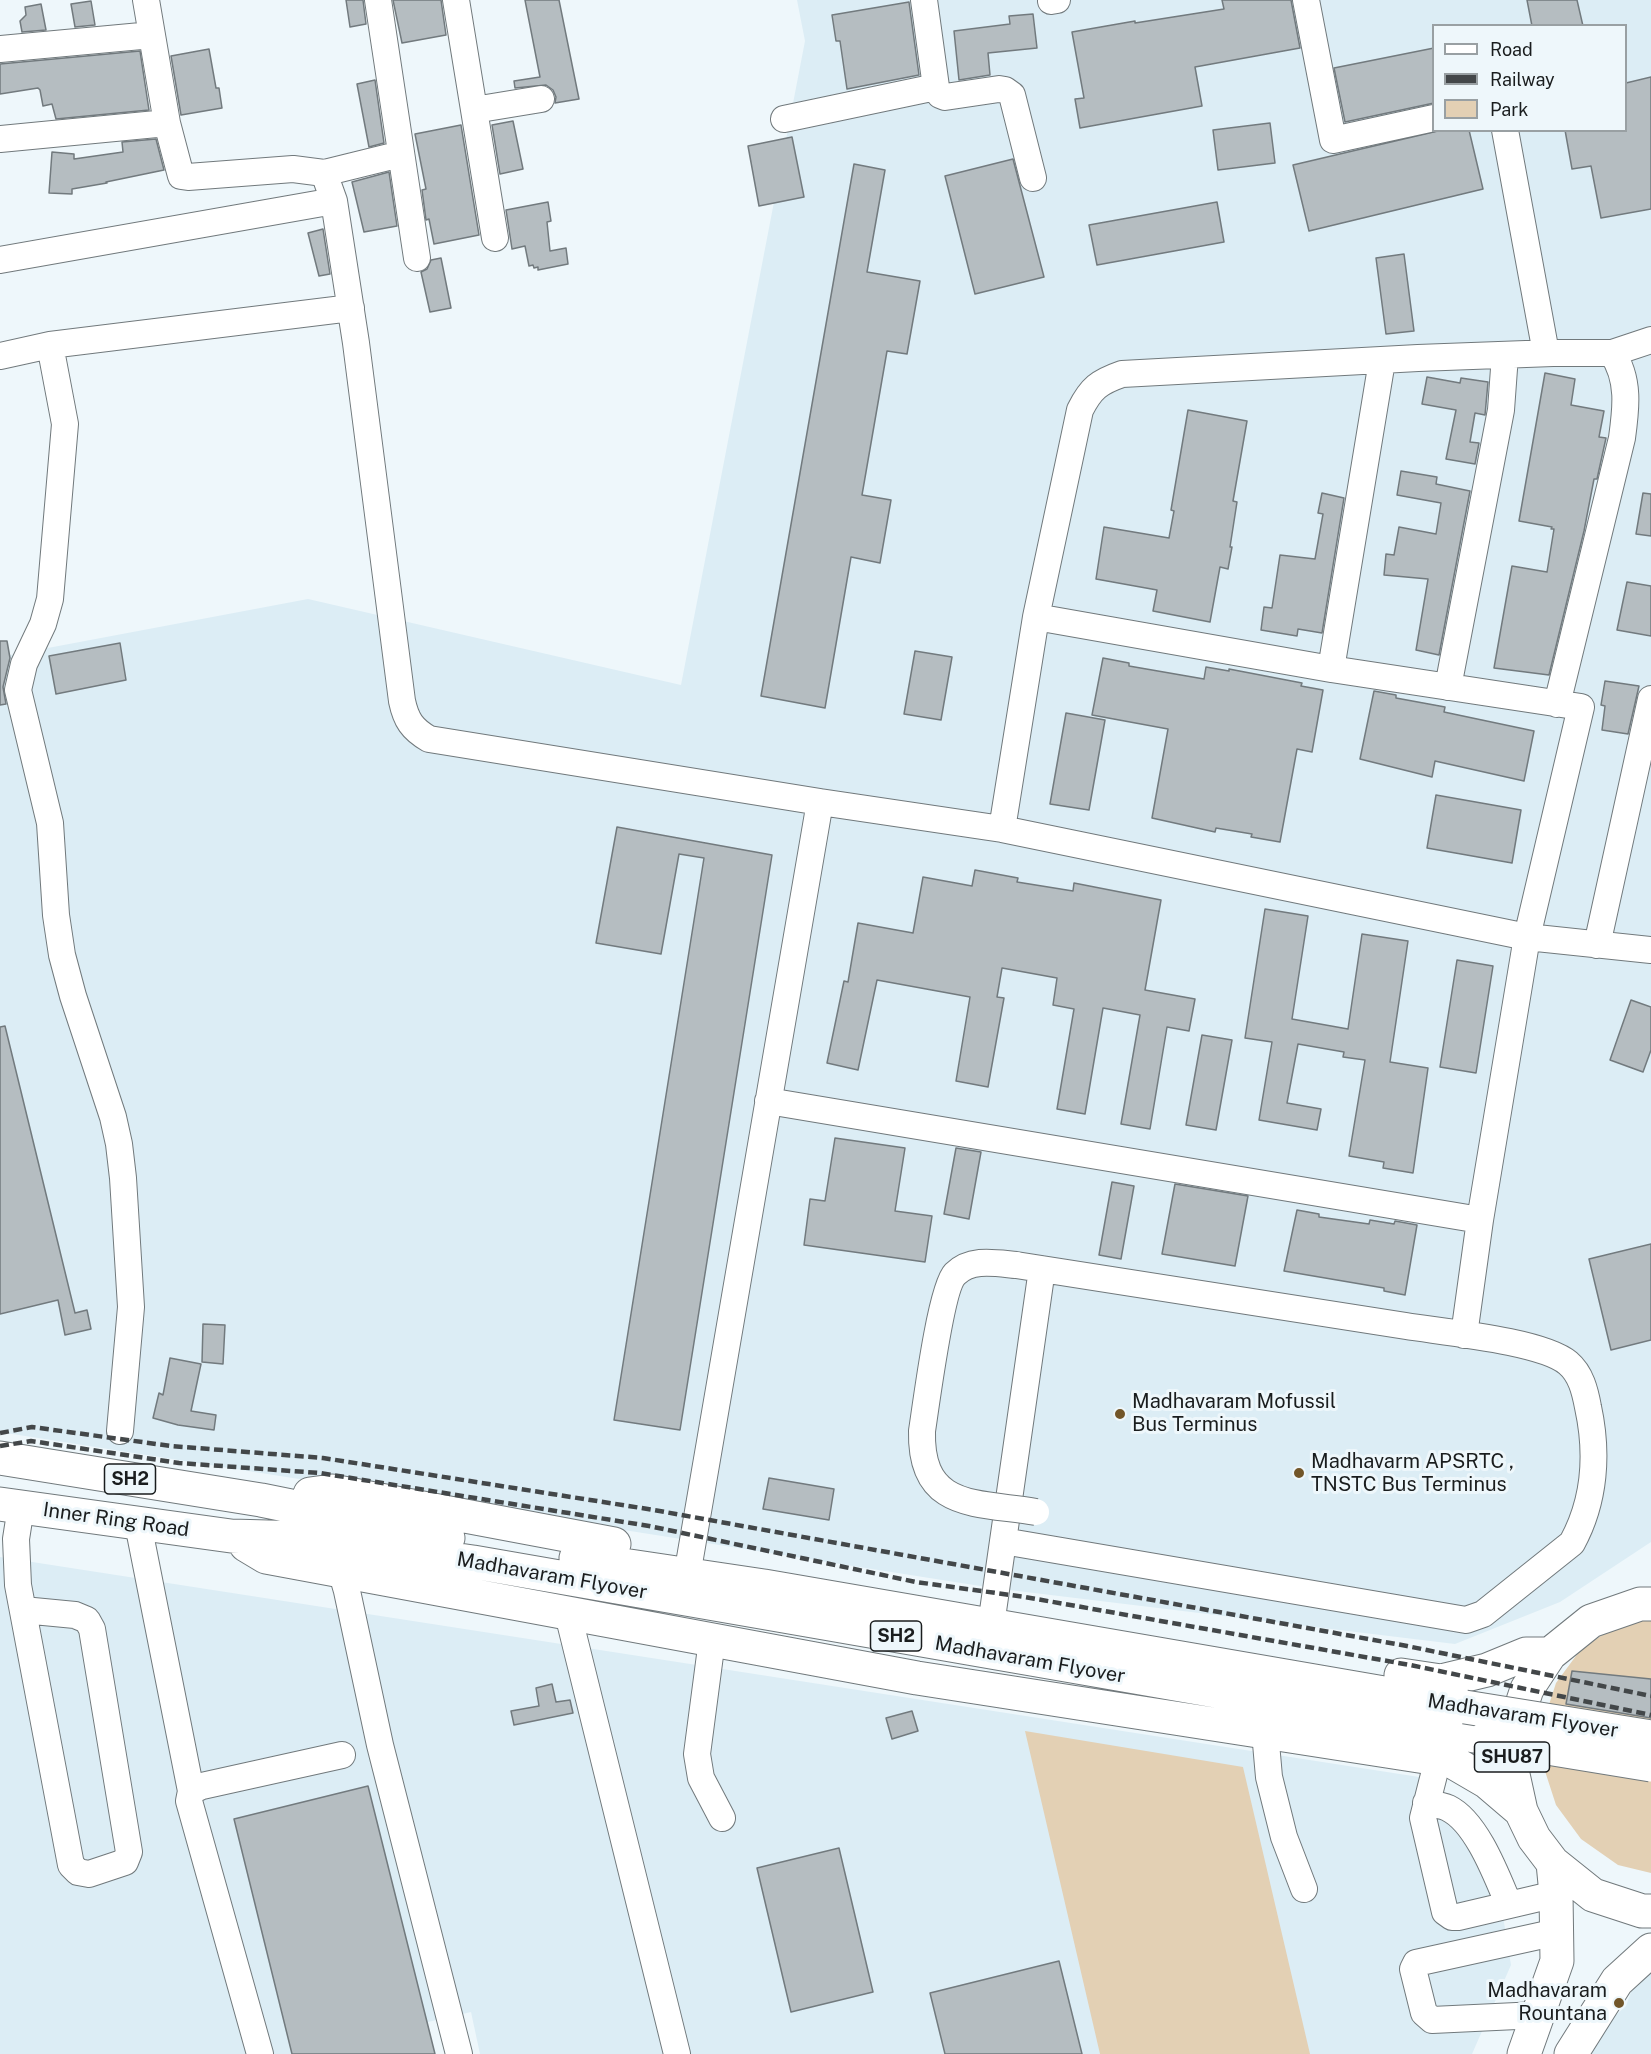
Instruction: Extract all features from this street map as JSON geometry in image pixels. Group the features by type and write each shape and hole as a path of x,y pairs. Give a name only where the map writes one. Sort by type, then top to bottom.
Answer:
{"main road":[{"name":"SH2","path":"0,1458 261,1500"},
{"path":"261,1500 332,1491 690,1558 993,1611 1441,1681 1487,1670 1526,1654 1550,1654"},
{"name":"Madhavaram Flyover","path":"261,1500 309,1524 473,1562 1651,1765"},
{"name":"Inner Ring Road","path":"11,1506 231,1536"},
{"name":"Madhavaram Flyover","path":"231,1536 309,1524 458,1540 764,1586 1651,1737"},
{"path":"231,1536 266,1557 568,1614 917,1678 1451,1761 1487,1782 1521,1811"},
{"name":"SHU87","path":"1648,1601 1591,1621 1550,1654 1527,1689 1514,1728 1512,1770 1521,1811 1555,1879 1593,1895 1642,1911 1651,1911"},
{"path":"1524,2054 1557,1961 1555,1879"},
{"path":"1571,2054 1617,1981 1651,1950"}],"street":[{"path":"146,0 167,123 181,176 293,169 324,173 401,154"},
{"path":"378,0 417,258"},
{"path":"456,0 495,238"},
{"path":"924,0 936,87 940,95 945,97 999,89 1012,95 1033,178"},
{"path":"1306,0 1333,140 1432,118"},
{"path":"0,49 152,35"},
{"path":"784,119 936,87"},
{"path":"474,110 541,99"},
{"path":"0,139 167,123"},
{"path":"1505,132 1546,353"},
{"path":"324,173 334,201 351,308 402,700 406,718 414,730 429,739 1002,829 1527,937 1651,950"},
{"path":"0,260 334,201"},
{"path":"0,356 50,345 351,308"},
{"path":"1002,829 1036,617 1080,410 1089,393 1103,381 1122,374 1143,372 1546,353 1612,353 1651,340"},
{"path":"50,345 65,423 50,599 44,624 24,664 18,690 50,823 56,915 62,955 73,996 113,1117 119,1144 131,1307 120,1431"},
{"path":"1557,704 1622,438 1626,413 1622,369 1612,353"},
{"path":"1448,687 1501,410 1505,355"},
{"path":"1331,669 1382,361"},
{"path":"1036,617 1331,669 1581,707 1527,937 1480,1220 1464,1335"},
{"path":"1596,945 1651,699"},
{"path":"690,1558 820,802"},
{"path":"768,1101 1480,1220"},
{"path":"1003,1541 1466,1620 1483,1614 1572,1543 1581,1528 1588,1502 1594,1457 1593,1429 1578,1374 1568,1363 1553,1353 1539,1349 1464,1335 1016,1265 977,1263 962,1269 949,1281 922,1431 922,1447 930,1476 937,1487 950,1496 1036,1512"},
{"path":"993,1611 1042,1269"},
{"path":"11,1506 18,1585 71,1865 78,1872 89,1874 125,1862 129,1852 92,1629 87,1620 75,1615 23,1610"},
{"path":"138,1524 191,1791 189,1801 260,2054"},
{"path":"341,1570 380,1746 459,2054"},
{"path":"568,1614 677,2054"},
{"path":"712,1640 697,1754 701,1778 722,1818"},
{"path":"1265,1732 1269,1777 1284,1837 1304,1890"},
{"path":"191,1791 202,1786 342,1755"},
{"path":"1438,1759 1423,1818 1445,1912 1452,1917 1458,1917 1509,1905 1555,1879"},
{"path":"1426,1803 1446,1807 1455,1812 1470,1830 1488,1854 1509,1905"},
{"path":"1538,2015 1432,2020 1424,2013 1413,1969 1416,1963 1557,1932"}],"shaded area":[{"path":"797,0 1651,0 1651,1542 1560,1602 1455,1644 993,1588 0,1432 0,657 308,599 681,685 805,41"},
{"path":"0,1557 1432,1779 1493,1856 1511,1965 1472,2054 480,2054 471,2012 290,2054 0,2054"},
{"path":"1651,1972 1651,2054 1590,2054 1601,2028 1626,2006 1632,1989"}],"green space":[{"path":"1651,1615 1651,1873 1618,1865 1581,1839 1556,1805 1543,1765 1543,1723 1556,1683 1581,1649 1616,1626"},
{"path":"1025,1731 1243,1767 1310,2054 1100,2054"}],"building":[{"path":"346,0 363,0 366,24 350,27"},
{"path":"393,0 441,0 446,35 402,43"},
{"path":"525,0 559,0 579,99 555,103 556,97 553,90 546,85 515,88 514,81 540,77"},
{"path":"1222,0 1291,0 1300,48 1195,67 1202,106 1080,128 1075,99 1084,98 1072,32 1224,9"},
{"path":"1527,0 1577,0 1583,24 1532,24"},
{"path":"91,1 95,25 75,27 71,4"},
{"path":"909,2 919,75 847,89 840,41 836,41 832,15"},
{"path":"41,4 46,30 22,32 20,21 26,15 25,7"},
{"path":"1033,14 1037,48 988,53 990,75 959,80 954,31 1010,24 1009,16"},
{"path":"1432,48 1432,103 1345,122 1334,68"},
{"path":"209,49 222,108 181,115 171,56"},
{"path":"140,51 149,110 56,119 52,104 43,106 38,88 0,94 0,64"},
{"path":"1651,77 1651,209 1601,218 1591,166 1572,169 1565,132 1627,132 1627,83"},
{"path":"375,80 384,143 369,147 357,84"},
{"path":"513,121 523,169 500,174 492,125"},
{"path":"1270,123 1275,163 1218,170 1213,130"},
{"path":"461,125 479,235 434,244 429,219 426,220 422,190 426,189 415,134"},
{"path":"1433,132 1469,132 1483,189 1309,231 1293,165"},
{"path":"792,137 804,197 759,206 748,146"},
{"path":"156,139 164,170 72,189 72,194 49,193 52,152 74,154 74,159 123,152 122,142"},
{"path":"1013,159 1044,277 975,294 945,176"},
{"path":"854,164 885,170 867,272 920,281 907,354 887,351 862,495 891,500 880,563 851,557 825,708 761,696"},
{"path":"389,172 397,226 364,232 352,182"},
{"path":"548,202 551,221 547,222 550,251 566,248 568,264 538,270 538,267 529,266 525,246 512,249 506,210"},
{"path":"1217,202 1224,242 1097,265 1089,225"},
{"path":"323,229 330,274 319,276 308,233"},
{"path":"1404,254 1414,331 1386,334 1376,258"},
{"path":"441,258 451,308 430,312 421,272 427,269 431,260"},
{"path":"1545,373 1575,379 1571,405 1604,411 1599,437 1606,438 1597,479 1594,479 1584,531 1549,675 1494,668 1512,566 1547,572 1554,529 1519,521"},
{"path":"1427,377 1460,383 1461,378 1488,382 1485,415 1475,413 1470,442 1479,443 1475,464 1446,459 1456,410 1422,404"},
{"path":"1188,410 1247,421 1233,501 1237,502 1228,569 1220,567 1210,622 1153,611 1157,590 1096,579 1104,527 1169,538 1174,511 1171,510"},
{"path":"1401,471 1437,477 1436,484 1470,491 1439,655 1416,650 1428,579 1384,575 1386,554 1394,555 1399,527 1436,534 1441,503 1397,495"},
{"path":"1322,493 1344,498 1322,633 1298,629 1297,636 1261,630 1264,607 1272,608 1280,555 1315,559 1323,514 1318,513"},
{"path":"1643,493 1651,494 1651,536 1636,534"},
{"path":"1627,582 1651,586 1651,636 1617,630"},
{"path":"0,641 7,641 10,658 3,687 6,704 0,705"},
{"path":"120,643 126,680 56,694 49,656"},
{"path":"915,651 952,657 941,720 904,714"},
{"path":"1103,658 1129,663 1129,666 1204,679 1206,667 1229,671 1229,669 1302,683 1301,686 1323,690 1312,752 1297,749 1280,842 1251,837 1252,834 1216,828 1215,832 1152,818 1168,729 1092,715"},
{"path":"1605,681 1639,686 1628,734 1602,730 1605,706 1601,705"},
{"path":"1374,691 1396,695 1396,698 1445,707 1444,712 1534,731 1524,781 1435,761 1432,777 1360,759"},
{"path":"1066,713 1105,720 1089,810 1050,804"},
{"path":"1436,795 1521,810 1512,863 1427,848"},
{"path":"617,827 772,855 680,1430 614,1420 704,858 679,854 661,954 596,943"},
{"path":"975,870 1018,878 1017,882 1073,891 1074,883 1161,900 1145,990 1195,999 1189,1031 1167,1027 1150,1129 1121,1124 1140,1015 1103,1008 1085,1114 1057,1109 1074,1009 1053,1005 1057,978 1002,968 997,997 1004,998 988,1087 956,1081 970,997 877,980 858,1070 827,1063 844,981 848,982 858,923 913,933 923,877 972,886"},
{"path":"1265,909 1308,916 1292,1019 1348,1029 1362,934 1408,941 1390,1062 1428,1068 1413,1173 1383,1168 1384,1162 1349,1156 1365,1060 1343,1057 1344,1052 1298,1044 1287,1103 1321,1109 1317,1130 1259,1120 1272,1042 1245,1038"},
{"path":"1457,960 1493,966 1476,1073 1440,1067"},
{"path":"1631,1000 1651,1007 1651,1050 1643,1072 1610,1060"},
{"path":"5,1026 75,1313 87,1310 91,1329 65,1335 58,1300 0,1314 0,1027"},
{"path":"1202,1035 1232,1040 1216,1130 1186,1125"},
{"path":"835,1138 905,1148 895,1211 932,1216 925,1262 804,1245 810,1199 825,1201"},
{"path":"956,1148 981,1152 969,1219 944,1214"},
{"path":"1112,1182 1134,1186 1121,1259 1099,1255"},
{"path":"1175,1184 1248,1196 1235,1266 1162,1254"},
{"path":"1297,1210 1319,1214 1319,1217 1369,1224 1370,1220 1417,1225 1405,1295 1384,1291 1384,1288 1284,1271"},
{"path":"1651,1244 1651,1340 1611,1350 1589,1259"},
{"path":"203,1324 225,1325 223,1364 202,1362"},
{"path":"170,1358 201,1364 191,1411 216,1415 214,1430 178,1425 153,1418 159,1393 163,1395"},
{"path":"769,1478 834,1489 829,1520 763,1509"},
{"path":"1572,1671 1651,1679 1651,1718 1566,1704"},
{"path":"552,1684 556,1702 570,1700 573,1713 514,1725 511,1711 539,1706 536,1688"},
{"path":"912,1711 918,1731 892,1739 886,1718"},
{"path":"368,1786 435,2054 292,2054 234,1819"},
{"path":"839,1848 873,1992 791,2012 757,1868"},
{"path":"1059,1961 1082,2054 945,2054 930,1993"}],"railway":[{"path":"0,1433 32,1427 171,1446 323,1458 654,1510 1407,1646 1651,1696"},
{"path":"0,1446 31,1441 179,1463 320,1473 649,1526 916,1582 1025,1597 1410,1665 1651,1715"}],"place":[{"name":"Madhavaram Mofussil Bus Terminus","path":"1120,1414"},
{"name":"Madhavarm APSRTC , TNSTC Bus Terminus","path":"1299,1473"},
{"name":"Madhavaram Rountana","path":"1619,2003"}]}
